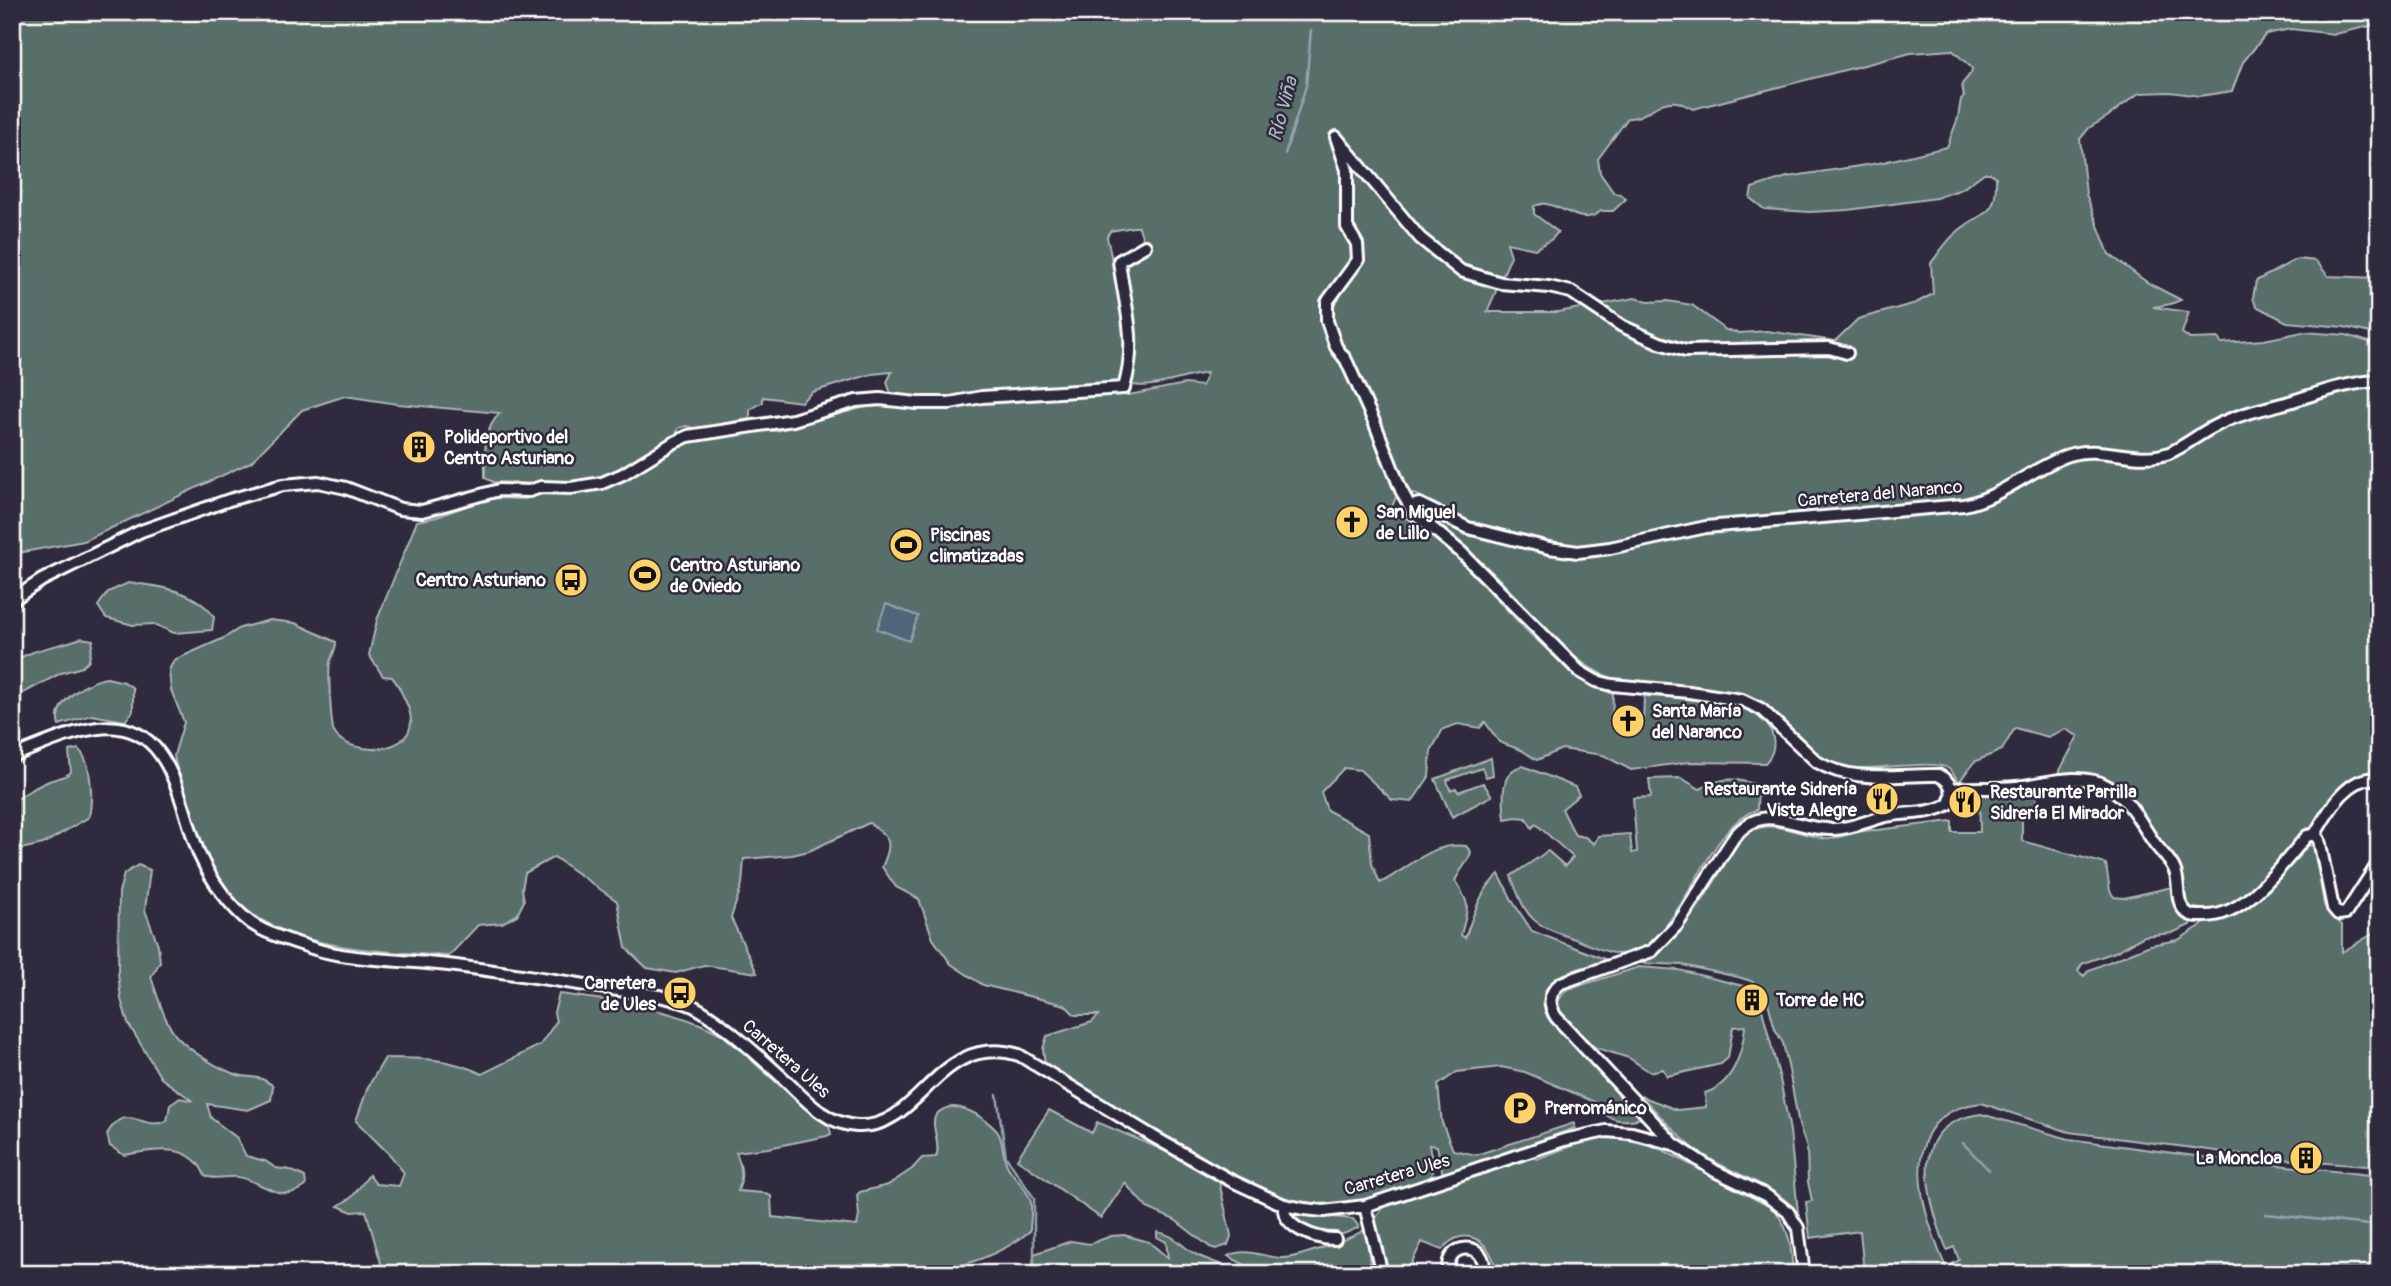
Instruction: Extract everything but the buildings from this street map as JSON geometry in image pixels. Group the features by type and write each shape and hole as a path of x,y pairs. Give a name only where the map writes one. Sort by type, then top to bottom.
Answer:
{"street":[{"path":"1804,1274 1798,1228 1788,1212 1767,1196 1715,1171 1674,1144 1556,1017 1549,1002 1555,988 1569,980 1652,951 1677,925 1740,829 1758,818 1838,829 1887,816 1941,809 1949,804 1952,789 1949,782 1938,775 1859,776 1833,771 1817,762 1761,709 1742,700 1689,692 1621,687 1588,676 1567,660 1461,552 1413,512 1401,490 1376,424 1346,360 1336,347 1327,321 1326,302 1358,260 1357,244 1347,227 1347,170 1336,137 1420,238 1461,271 1501,284 1549,286 1570,292 1622,326 1686,351 1829,348 1847,353"},
{"path":"12,600 42,580 141,531 283,485 318,482 346,488 400,509 422,511 499,490 529,491 541,487 570,488 602,483 623,474 688,436 793,420 856,401 880,399 950,403 982,397 1124,388 1131,363 1130,323 1119,261 1145,246"},
{"name":"Carretera del Naranco","path":"1411,506 1419,504 1468,528 1549,548 1578,552 1610,548 1706,527 1964,505 1996,495 2026,476 2070,455 2086,452 2146,458 2168,453 2216,425 2246,414 2342,387 2379,381"},
{"name":"Carretera Ules","path":"12,756 68,735 101,727 123,730 144,739 163,756 176,780 200,855 211,877 230,902 251,922 272,934 317,949 344,954 496,970 653,996 692,1006 733,1035 815,1109 839,1123 857,1126 876,1124 898,1112 949,1067 972,1054 995,1050 1018,1055 1230,1180 1284,1205 1324,1211 1365,1206 1564,1140 1606,1130 1632,1133 1674,1144"},
{"path":"1952,789 2015,787 2077,779 2106,785 2138,816 2168,859 2176,872 2179,900 2184,911 2191,916 2213,916 2230,912 2248,899 2307,836 2315,834 2326,814 2346,790 2372,778 2379,779"},
{"path":"2315,834 2319,840 2333,908 2338,914 2346,913 2375,868 2379,870"},
{"path":"1284,1205 1285,1216 1295,1226 1325,1240 1335,1240"},
{"path":"1365,1206 1382,1274"},
{"path":"1449,1274 1450,1257 1457,1250 1467,1248 1481,1255 1485,1264 1483,1274"}],"green space":[{"path":"12,12 2379,12 2379,24 2335,34 2291,29 2266,34 2243,62 2232,91 2200,96 2170,92 2139,93 2089,128 2080,139 2086,194 2109,254 2148,283 2181,300 2153,307 2189,312 2182,333 2190,339 2218,338 2221,343 2264,340 2303,332 2346,335 2379,345 2379,775 2330,802 2310,831 2291,847 2245,896 2223,910 2201,913 2187,905 2180,877 2109,784 2056,778 2078,736 2065,729 2048,737 2015,728 2002,750 1974,762 1959,782 1950,770 1942,766 1853,768 1829,763 1806,746 1760,703 1748,696 1611,678 1594,670 1547,632 1492,572 1436,522 1440,508 1414,494 1397,495 1391,509 1397,517 1409,519 1454,554 1528,632 1580,680 1613,694 1612,723 1624,723 1624,726 1630,727 1631,724 1643,724 1644,696 1697,699 1738,707 1755,714 1767,724 1774,745 1765,763 1689,762 1631,770 1603,755 1562,749 1537,760 1521,750 1499,742 1485,722 1480,728 1458,724 1443,729 1431,751 1429,777 1412,802 1392,800 1360,770 1344,768 1321,792 1327,810 1369,833 1372,864 1380,883 1431,852 1453,846 1466,846 1471,852 1455,881 1467,907 1461,935 1465,938 1482,896 1499,874 1532,931 1610,961 1561,976 1551,983 1545,992 1544,1003 1548,1018 1643,1118 1610,1118 1600,1110 1597,1103 1525,1072 1501,1067 1457,1072 1438,1085 1442,1123 1453,1150 1476,1155 1574,1123 1575,1128 1443,1175 1437,1146 1429,1145 1433,1165 1431,1177 1365,1199 1338,1204 1306,1202 1288,1199 1255,1186 1045,1064 1043,1049 1047,1036 1092,1022 1099,1015 1075,1015 1065,1005 983,985 951,964 933,939 919,899 896,887 882,867 888,851 888,841 869,823 809,851 744,859 742,884 731,918 757,973 704,965 676,973 647,968 626,948 617,901 554,857 525,873 522,889 524,901 517,915 502,923 478,925 449,956 385,951 318,942 287,932 258,918 233,898 208,858 176,766 174,755 184,722 171,690 169,670 174,660 240,628 270,620 295,623 336,642 330,662 330,698 334,732 342,741 370,749 386,748 399,742 408,733 411,719 400,688 392,677 383,676 369,655 377,620 417,521 437,517 487,498 525,499 546,493 593,489 621,481 682,444 698,439 748,431 776,431 869,406 915,407 1113,391 1129,395 1185,384 1202,386 1207,373 1153,385 1121,382 941,399 892,397 887,382 892,372 872,374 812,392 801,402 763,397 763,402 750,410 750,419 696,429 686,426 679,428 676,434 627,469 595,480 562,484 493,482 485,478 487,435 500,413 398,404 345,396 302,410 251,462 84,541 12,554","holes":["1952,50 1972,68 1962,84 1964,97 1961,99 1958,118 1947,147 1879,163 1787,177 1752,188 1750,198 1764,209 1810,212 1848,210 1936,198 1962,189 1984,173 1990,173 1996,177 1996,191 1991,207 1953,235 1931,263 1933,294 1916,303 1858,319 1835,341 1767,331 1740,333 1726,330 1692,305 1667,301 1648,302 1635,298 1558,312 1487,312 1511,256 1507,243 1535,249 1558,232 1534,214 1534,206 1546,204 1587,217 1601,211 1613,211 1626,199 1614,193 1600,173 1598,159 1628,118 1641,116 1664,103 1679,103 1693,109 1911,53","1139,227 1145,246 1113,265 1107,237 1110,231"]},
{"path":"2297,259 2316,261 2328,276 2379,278 2379,335 2344,327 2287,322 2256,306 2253,298 2256,281"},
{"path":"128,583 176,591 198,601 214,617 212,630 174,633 154,624 133,625 106,618 98,606 108,592"},
{"path":"81,638 93,640 89,660 82,667 61,673 12,699 12,663 37,651"},
{"path":"107,678 124,682 133,688 133,711 125,721 92,715 59,725 61,708 73,694 91,683"},
{"path":"78,749 83,754 89,771 89,817 43,844 12,851 12,804 34,788 71,772 69,751"},
{"path":"1491,758 1493,775 1486,777 1482,768 1447,780 1450,790 1456,788 1458,792 1483,783 1492,796 1452,817 1435,779"},
{"path":"1523,766 1575,787 1579,795 1562,809 1575,835 1585,837 1594,844 1598,836 1630,834 1632,853 1637,852 1633,798 1651,797 1649,779 1681,778 1700,789 1722,780 1749,782 1758,785 1757,810 1738,820 1722,838 1660,933 1642,948 1616,954 1549,929 1532,918 1522,902 1511,876 1548,851 1565,866 1573,857 1536,824 1532,828 1526,818 1505,819 1503,795 1506,780 1510,773"},
{"path":"2034,789 2039,809 2022,810 2022,841 2106,864 2110,891 2114,897 2124,898 2172,887 2176,908 2191,922 2172,933 2144,936 2115,952 2082,964 2078,971 2084,976 2089,970 2150,945 2178,940 2207,922 2241,912 2306,846 2314,845 2324,905 2342,925 2342,952 2379,930 2379,1167 2313,1162 2312,1155 2300,1154 2298,1160 2278,1159 2069,1132 1981,1103 1957,1109 1940,1119 1928,1134 1922,1152 1922,1192 1940,1255 1950,1274 1864,1274 1860,1231 1810,1238 1806,1202 1812,1201 1808,1182 1807,1148 1799,1125 1783,1043 1775,1029 1765,991 1751,981 1738,977 1682,965 1637,963 1654,954 1683,927 1707,894 1738,842 1755,829 1782,828 1827,839 1864,831 1952,821 1952,832 1980,832 1979,790"},
{"path":"138,865 150,870 145,910 158,945 160,962 151,977 169,1025 177,1037 214,1064 238,1075 260,1078 273,1086 271,1100 248,1110 207,1104 211,1118 237,1138 246,1156 305,1177 306,1186 297,1191 280,1193 247,1179 205,1176 191,1157 170,1150 124,1155 110,1146 107,1134 121,1119 149,1123 167,1121 170,1105 180,1098 193,1101 161,1078 128,1023 121,999 118,973 119,892 124,874"},
{"path":"1639,967 1679,970 1747,987 1756,993 1780,1079 1790,1131 1798,1213 1776,1193 1696,1150 1641,1096 1677,1110 1706,1107 1705,1093 1723,1083 1735,1066 1745,1026 1733,1027 1728,1058 1721,1064 1667,1076 1663,1069 1650,1072 1629,1058 1594,1047 1560,1011 1558,1001 1566,990"},
{"path":"559,994 664,1012 723,1035 829,1126 831,1134 827,1136 736,1152 741,1171 738,1191 771,1196 772,1217 857,1226 857,1195 860,1192 888,1185 912,1169 922,1158 936,1157 938,1146 934,1119 943,1109 950,1107 968,1110 997,1131 1008,1167 1030,1199 1030,1231 1007,1247 982,1258 928,1273 384,1274 366,1211 352,1212 338,1206 352,1197 369,1175 376,1184 399,1186 404,1173 356,1121 368,1087 385,1058 446,1062 482,1074 540,1045 556,1022 554,1012"},
{"path":"1049,1110 1092,1133 1097,1122 1163,1150 1219,1181 1231,1236 1228,1245 1216,1249 1210,1247 1175,1220 1147,1208 1125,1183 1101,1218 1017,1159"},
{"path":"1981,1114 2069,1139 2379,1176 2379,1274 1959,1274 1952,1264 1959,1260 1954,1247 1947,1250 1933,1208 1928,1166 1931,1148 1940,1132 1957,1121"},
{"path":"1608,1137 1645,1143 1665,1151 1774,1209 1787,1232 1793,1274 1496,1274 1490,1253 1484,1245 1468,1237 1460,1237 1442,1250 1422,1242 1412,1262 1412,1274 1387,1274 1375,1224 1377,1214 1385,1207 1518,1161 1533,1157 1537,1159 1590,1139"},
{"path":"1290,1213 1353,1219 1359,1227 1341,1234 1325,1235 1310,1231"},
{"path":"1364,1230 1371,1274 1254,1274 1247,1266 1228,1256 1247,1252 1289,1257 1323,1248"},
{"path":"1157,1232 1173,1238 1195,1254 1242,1274 1032,1274 1034,1254 1071,1241 1090,1244 1111,1236 1124,1235 1149,1242 1168,1258 1166,1242 1157,1237"}],"water":[{"path":"886,604 918,616 909,641 877,629"}],"waterway":[{"name":"Río Viña","path":"1285,154 1306,86 1311,30"},
{"path":"997,1095 1006,1157 1034,1198 1032,1274"},
{"path":"1963,1143 1989,1170"},
{"path":"2266,1214 2379,1226"}],"place":[{"name":"Polideportivo del Centro Asturiano","path":"419,447"},
{"name":"San Miguel de Lillo","path":"1352,522"},
{"name":"Piscinas climatizadas","path":"906,545"},
{"name":"Centro Asturiano de Oviedo","path":"645,575"},
{"name":"Centro Asturiano","path":"571,580"},
{"name":"Santa María del Naranco","path":"1628,721"},
{"name":"Restaurante Sidrería Vista Alegre","path":"1882,799"},
{"name":"Restaurante Parrilla Sidrería El Mirador","path":"1965,802"},
{"name":"Carretera de Ules","path":"680,993"},
{"name":"Torre de HC","path":"1752,1000"},
{"name":"Prerrománico","path":"1520,1108"},
{"name":"La Moncloa","path":"2306,1158"}]}
